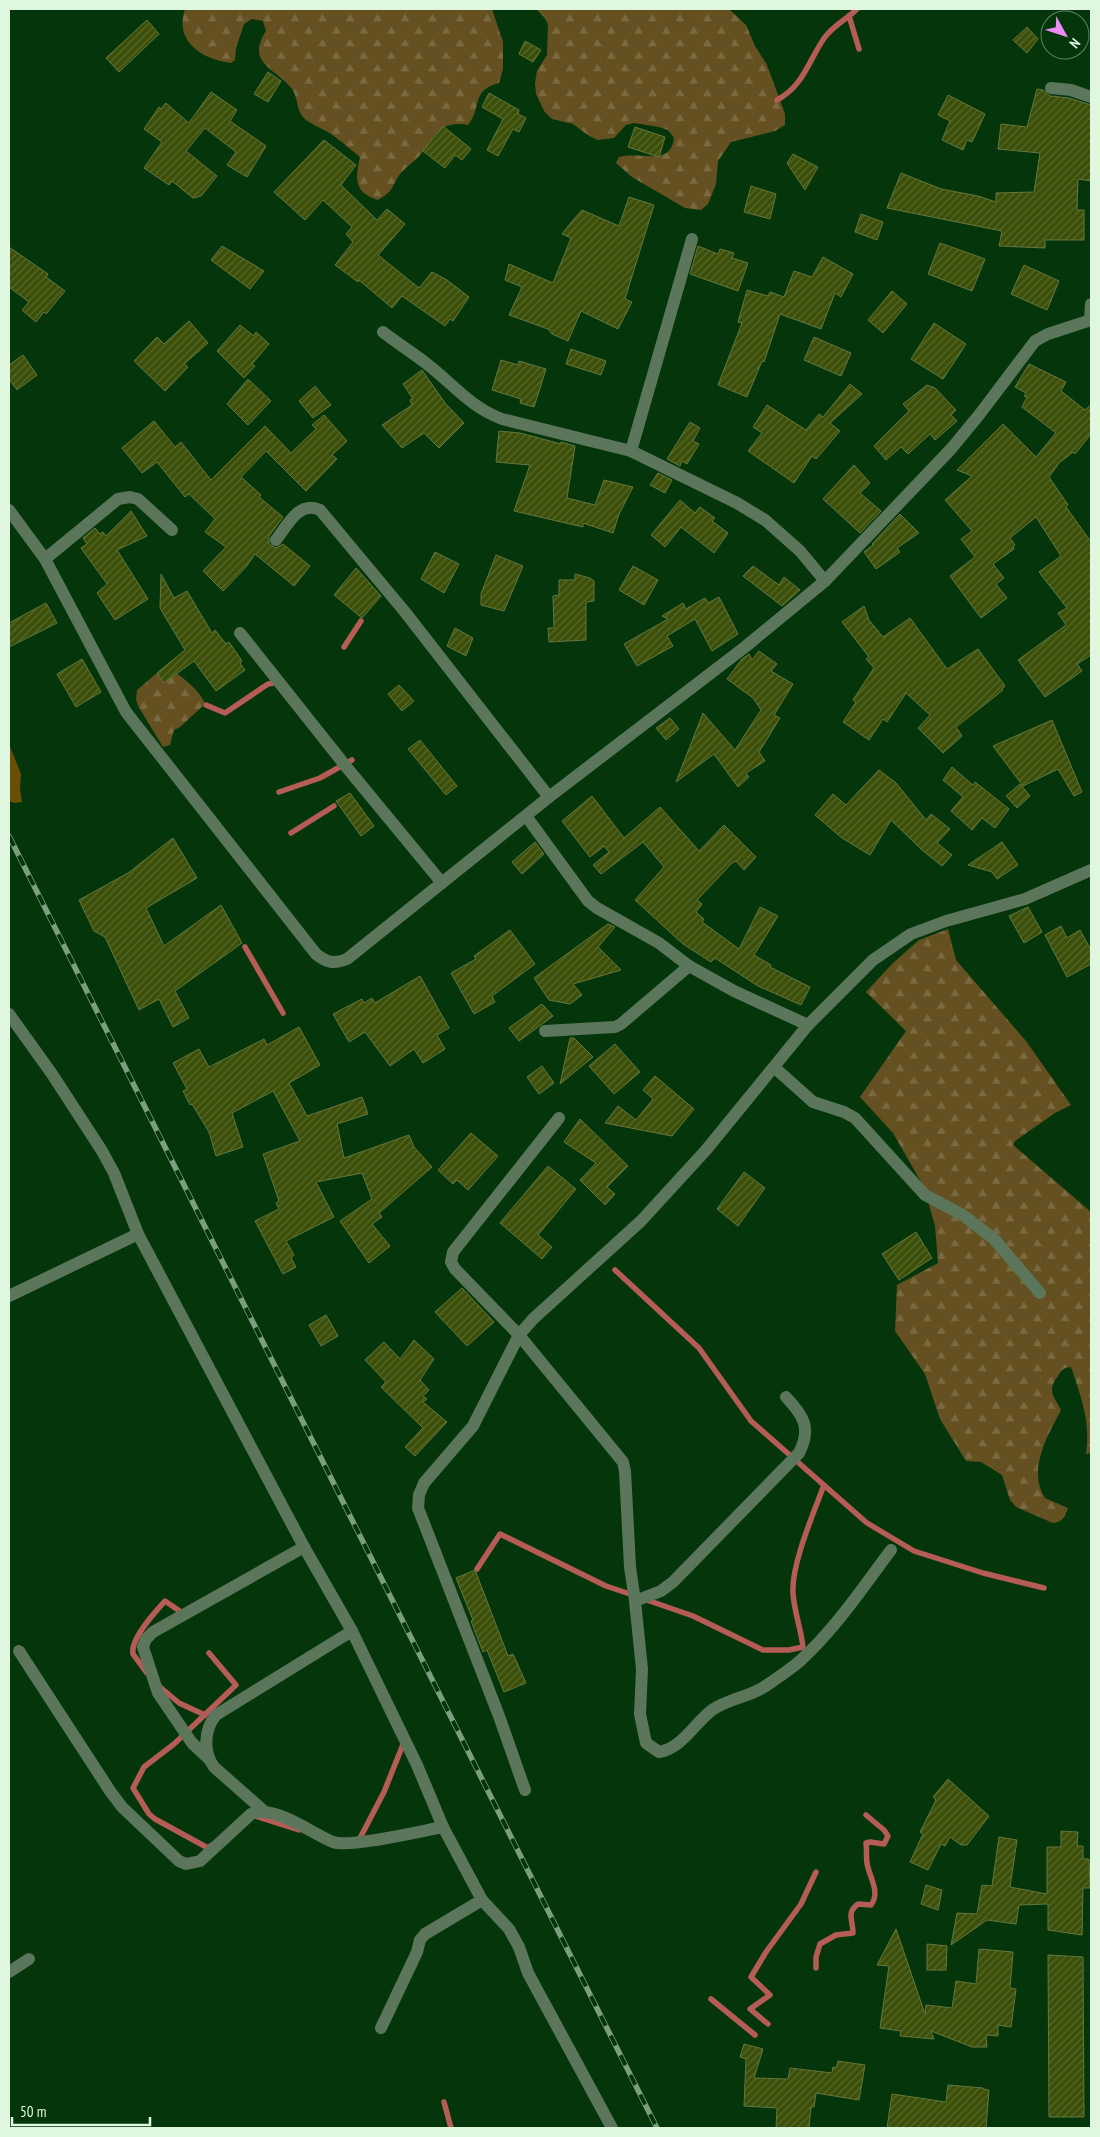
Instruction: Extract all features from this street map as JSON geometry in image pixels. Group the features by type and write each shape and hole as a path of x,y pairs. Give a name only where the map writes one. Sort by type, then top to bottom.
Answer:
{"street":[{"path":"1051,88 1070,90 1091,97"},
{"path":"631,451 692,239"},
{"path":"9,510 45,559 126,712 316,954 330,962 338,963 347,959 549,797 745,647 825,581 951,449 1035,341 1048,334 1091,320 1091,304"},
{"path":"383,332 428,365 484,412 502,419 631,451 737,503 765,520 800,552 825,581"},
{"path":"45,559 118,499 130,497 138,499 172,530"},
{"path":"276,540 298,512 305,508 314,507 320,510 406,612 549,797"},
{"path":"240,633 348,770 442,883"},
{"path":"526,816 588,901 659,943 689,966 734,991 808,1025"},
{"path":"525,1790 499,1716 418,1508 419,1495 424,1483 473,1426 519,1335 533,1319 641,1221 706,1150 775,1068 808,1025 874,960 910,934 946,921 1025,899 1091,870"},
{"path":"545,1030 615,1027 689,966"},
{"path":"9,1014 52,1074 102,1151 114,1173 138,1234 304,1547 352,1631 417,1765 443,1827 482,1900 510,1929 519,1947 528,1973 612,2128"},
{"path":"775,1068 813,1102 855,1118 925,1195 963,1215 994,1239 1040,1293"},
{"path":"559,1118 450,1257 455,1269 519,1335 623,1462 630,1567 642,1669 640,1714 646,1743 652,1749 659,1752 666,1751 724,1702 762,1688 800,1660 830,1628 891,1550"},
{"path":"9,1296 138,1234"},
{"path":"635,1601 661,1591 679,1577 799,1453 804,1443 805,1423 802,1413 786,1397"},
{"path":"265,1812 214,1767 208,1758 192,1743 158,1693 144,1656 143,1647 146,1639 153,1632 304,1547"},
{"path":"208,1758 207,1730 209,1722 216,1715 352,1631"},
{"path":"19,1651 110,1792 179,1861 186,1864 200,1861 251,1814 265,1812 276,1814 335,1842 370,1841 443,1827"},
{"path":"382,2028 417,1952 420,1940 425,1934 482,1900"},
{"path":"9,1972 29,1959"}],"shaded area":[{"path":"9,744 21,774 20,789 22,802 14,803 9,801"}],"green space":[{"path":"185,9 492,9 503,42 503,69 499,83 490,86 480,95 475,112 468,125 450,125 439,131 420,155 400,174 390,191 378,200 370,197 360,189 357,172 360,157 335,137 305,119 299,110 292,89 261,58 259,51 260,42 266,31 263,21 252,19 244,24 236,48 235,60 231,63 210,58 193,47 187,40 183,31"},
{"path":"536,9 729,9 746,25 755,46 767,65 785,114 785,125 775,131 731,142 718,161 716,184 708,204 701,210 685,208 632,177 616,163 619,157 653,156 667,152 672,147 674,138 668,130 634,123 626,125 614,138 598,140 573,124 552,119 544,111 536,94 535,83 537,71 547,55 548,24"},
{"path":"164,667 175,672 188,682 205,704 180,727 174,730 170,745 163,747 138,706 136,699 137,690"},
{"path":"948,929 956,960 1026,1041 1071,1105 1055,1113 1015,1141 1013,1145 1091,1212 1091,1453 1086,1454 1086,1421 1071,1367 1060,1372 1052,1389 1052,1393 1061,1410 1045,1441 1039,1464 1038,1476 1045,1498 1068,1508 1066,1514 1059,1522 1053,1523 1016,1507 1010,1500 1002,1475 981,1462 966,1461 940,1419 925,1374 895,1331 897,1285 938,1263 935,1226 924,1187 893,1133 860,1097 906,1031 866,992 892,964 919,940"}],"building":[{"path":"147,20 159,34 119,72 106,58"},
{"path":"1027,27 1038,39 1027,53 1013,40"},
{"path":"525,41 541,50 533,62 519,54"},
{"path":"268,72 281,81 268,102 254,94"},
{"path":"1037,89 1043,90 1050,96 1069,98 1091,105 1091,181 1078,179 1077,210 1084,210 1084,240 1045,240 1045,248 999,246 1002,231 887,208 901,173 941,189 978,196 996,202 996,193 1034,192 1040,153 998,149 1001,124 1027,127"},
{"path":"211,92 237,110 230,121 266,146 247,177 227,165 236,152 205,128 186,151 217,176 201,196 193,198 172,181 169,185 144,168 162,142 144,129 159,107 161,109 166,103 189,123"},
{"path":"489,93 519,110 518,114 526,118 519,132 513,129 498,156 487,150 503,119 482,107"},
{"path":"948,95 985,114 972,142 967,140 963,150 942,140 950,121 938,115"},
{"path":"443,126 471,149 462,160 455,155 445,168 423,151"},
{"path":"635,127 665,137 659,157 628,147"},
{"path":"324,140 356,165 341,185 377,220 387,209 405,224 378,255 419,288 432,272 447,280 469,297 453,321 450,319 445,326 402,296 392,308 359,280 358,282 335,265 353,242 346,234 352,227 323,200 305,220 274,192"},
{"path":"793,154 818,167 805,190 787,163"},
{"path":"751,186 776,194 770,219 744,212"},
{"path":"629,197 654,205 625,299 632,302 618,329 581,311 568,341 552,334 548,329 509,315 522,287 505,280 509,264 553,283 571,238 562,234 574,219 582,210 619,226"},
{"path":"861,214 883,222 877,240 855,232"},
{"path":"940,243 985,259 972,291 928,274"},
{"path":"222,246 264,271 250,289 211,260"},
{"path":"698,246 718,254 720,249 734,253 732,258 748,263 738,291 690,274"},
{"path":"9,247 48,274 46,277 65,291 46,314 44,312 36,322 22,310 29,302 9,287"},
{"path":"823,257 853,274 841,297 835,293 821,329 780,314 764,362 762,361 747,397 718,385 742,323 738,322 747,290 768,296 770,292 784,297 794,271 812,277"},
{"path":"1024,265 1059,281 1047,310 1011,294"},
{"path":"892,291 907,304 883,333 868,320"},
{"path":"189,321 208,343 184,364 188,367 165,391 134,361 157,337 164,344"},
{"path":"934,323 966,344 943,379 911,359"},
{"path":"240,325 254,336 256,332 269,344 252,364 255,366 244,378 217,351"},
{"path":"814,337 851,353 841,376 804,360"},
{"path":"571,349 606,361 601,375 566,364"},
{"path":"23,355 37,375 17,390 9,379 9,365"},
{"path":"501,360 518,365 519,361 546,369 534,407 520,403 521,399 492,390"},
{"path":"1029,364 1066,382 1061,391 1085,410 1091,405 1091,434 1075,454 1073,452 1059,463 1049,477 1068,505 1066,507 1091,542 1091,655 1077,664 1082,671 1045,697 1018,660 1066,625 1058,613 1067,608 1039,572 1061,556 1036,517 1010,538 1015,545 1014,549 993,564 1004,578 996,584 1007,598 981,618 950,576 975,557 961,539 972,531 945,500 972,476 957,470 1003,424 1036,457 1056,433 1022,407 1027,397 1024,396 1026,393 1015,387"},
{"path":"422,370 445,403 464,423 439,448 424,433 402,448 382,425 412,405 410,400 413,399 403,384"},
{"path":"248,379 271,401 248,425 227,404"},
{"path":"850,384 862,394 830,423 840,431 816,459 812,456 794,483 748,451 762,433 753,427 767,405 806,430 819,414 823,417"},
{"path":"927,385 935,388 956,410 951,415 957,421 935,440 930,434 908,454 901,447 886,460 874,446 909,411 903,404"},
{"path":"315,386 331,405 313,418 299,401"},
{"path":"324,415 347,441 332,455 337,459 306,491 266,451 241,477 261,495 259,497 283,517 269,536 269,544 276,548 283,544 310,566 294,586 255,554 246,567 223,591 203,571 226,547 205,532 215,519 189,494 185,497 157,462 142,473 122,448 154,421 175,447 181,442 211,480 265,426 291,453 316,429 312,425"},
{"path":"690,422 700,428 693,441 699,444 687,464 682,461 680,466 667,459"},
{"path":"499,431 520,433 575,446 567,498 595,505 604,480 633,487 619,514 613,533 583,523 583,527 514,511 530,465 496,462"},
{"path":"854,465 870,483 860,493 881,511 860,533 823,499"},
{"path":"658,473 672,480 665,493 650,485"},
{"path":"680,500 695,513 700,507 715,518 712,521 728,533 714,553 681,527 665,547 651,535"},
{"path":"131,511 147,536 117,550 148,599 115,620 97,593 107,584 81,548 87,544 83,538 95,528 100,534 103,532 106,536"},
{"path":"900,514 919,533 897,548 900,552 876,569 864,552 873,545"},
{"path":"435,552 459,564 444,593 421,579"},
{"path":"496,555 523,566 504,611 481,605 481,594"},
{"path":"633,566 658,580 644,605 619,590"},
{"path":"753,566 779,585 784,577 800,590 782,606 743,576"},
{"path":"356,568 381,596 362,618 334,595"},
{"path":"161,574 174,598 187,591 212,633 215,630 226,644 229,642 242,661 240,663 245,670 216,691 194,661 164,683 157,673 185,650 160,608"},
{"path":"575,574 594,581 594,601 586,602 586,640 549,642 548,628 554,628 553,596 559,595 559,580 575,580"},
{"path":"719,597 738,634 712,651 695,619 667,636 673,646 637,666 624,644 668,619 662,616 683,603 686,609 705,598 708,603"},
{"path":"46,603 57,623 9,647 9,623"},
{"path":"864,606 869,620 883,637 910,618 947,669 978,649 1005,686 1003,690 956,727 962,736 943,753 918,728 930,715 906,693 887,722 883,719 869,740 843,722 856,702 853,700 874,668 866,659 869,657 842,622"},
{"path":"455,628 473,638 466,656 447,646"},
{"path":"759,651 777,664 771,671 793,684 774,715 780,718 759,752 765,761 746,773 749,777 738,787 714,754 676,782 703,713 735,750 761,710 753,698 727,679 742,659 749,654 752,660"},
{"path":"82,659 101,692 76,707 57,674"},
{"path":"399,685 414,701 402,711 388,694"},
{"path":"670,718 679,729 666,740 656,728"},
{"path":"1052,720 1082,792 1074,796 1058,769 1023,786 993,746"},
{"path":"420,740 457,786 446,795 408,749"},
{"path":"952,767 973,785 975,782 1009,809 995,828 982,818 972,830 951,811 963,797 943,780"},
{"path":"879,770 896,783 926,820 931,814 950,829 937,843 952,855 942,866 922,850 891,820 870,855 842,838 815,815 833,794 846,805"},
{"path":"1020,784 1030,796 1017,808 1006,796"},
{"path":"350,793 374,826 361,836 336,801"},
{"path":"592,796 624,838 660,807 699,851 724,825 756,857 744,870 736,861 732,863 697,900 702,904 696,912 704,919 702,922 739,949 760,907 778,916 754,955 771,965 770,967 810,987 801,1005 758,986 715,958 711,962 683,944 635,900 664,867 643,842 601,874 593,865 609,852 604,846 590,857 562,821"},
{"path":"173,838 197,878 146,908 164,946 221,905 242,943 175,991 189,1018 173,1027 159,999 139,1010 105,937 94,931 79,900 128,873"},
{"path":"535,842 544,854 522,874 512,862"},
{"path":"1002,842 1018,865 997,879 992,872 968,865"},
{"path":"1028,907 1042,932 1024,943 1009,916"},
{"path":"608,924 615,927 598,947 621,970 573,984 582,995 570,1004 549,1000 534,978"},
{"path":"1061,926 1067,938 1080,930 1091,950 1091,964 1067,977 1045,935"},
{"path":"510,930 535,964 492,996 495,1002 474,1014 451,973 476,959 474,956"},
{"path":"420,976 449,1028 437,1035 445,1049 423,1063 414,1049 390,1066 365,1032 349,1042 333,1014 362,999 364,1003 372,998 375,1003"},
{"path":"542,1004 553,1016 519,1041 509,1028"},
{"path":"299,1027 320,1065 289,1083 307,1116 362,1097 368,1114 337,1124 344,1158 409,1135 414,1147 432,1167 379,1213 382,1217 372,1224 390,1246 369,1263 340,1221 372,1199 362,1173 316,1182 334,1217 286,1241 294,1255 291,1258 296,1267 283,1274 255,1221 279,1209 276,1203 279,1201 263,1154 300,1141 273,1091 232,1113 243,1147 216,1156 209,1132 192,1104 190,1105 183,1091 187,1089 173,1063 199,1049 209,1067 264,1039 267,1045"},
{"path":"570,1038 574,1038 593,1057 560,1084"},
{"path":"615,1044 640,1072 614,1094 589,1066"},
{"path":"542,1066 554,1083 539,1094 527,1077"},
{"path":"655,1076 694,1109 672,1136 605,1123 618,1106 636,1120 653,1099 643,1090"},
{"path":"580,1119 628,1166 607,1187 615,1194 605,1205 580,1180 596,1163 564,1142"},
{"path":"471,1133 498,1156 468,1190 457,1180 453,1184 438,1170"},
{"path":"548,1166 576,1189 538,1235 552,1247 542,1259 500,1223"},
{"path":"744,1172 765,1188 738,1226 717,1209"},
{"path":"916,1232 932,1258 899,1280 882,1254"},
{"path":"462,1288 494,1322 467,1346 435,1312"},
{"path":"326,1315 338,1336 321,1346 309,1325"},
{"path":"414,1340 434,1359 420,1380 429,1390 423,1396 427,1399 423,1402 447,1422 415,1456 405,1447 423,1428 381,1387 386,1382 365,1360 384,1342 400,1359"},
{"path":"475,1570 508,1656 513,1654 526,1683 504,1692 487,1650 483,1652 471,1621 473,1620 456,1578"},
{"path":"948,1779 989,1816 967,1845 961,1845 950,1837 945,1846 941,1844 928,1870 910,1862 923,1834 920,1832 936,1800 933,1797"},
{"path":"1061,1831 1078,1832 1077,1846 1083,1846 1083,1859 1089,1859 1090,1888 1083,1888 1082,1935 1048,1930 1048,1904 1019,1905 1016,1924 987,1920 951,1945 957,1913 977,1914 982,1885 992,1886 999,1837 1017,1840 1010,1887 1047,1894 1047,1847 1061,1847"},
{"path":"926,1885 942,1890 938,1910 921,1904"},
{"path":"896,1929 925,2014 926,2005 952,2008 956,1981 976,1984 979,1949 1013,1952 1010,1988 1016,1989 1011,2027 998,2025 998,2036 986,2035 987,2047 972,2047 931,2031 934,2039 900,2036 901,2031 880,2028 889,1966 877,1965"},
{"path":"927,1944 947,1946 946,1970 927,1970"},
{"path":"1048,1955 1083,1957 1084,2117 1049,2117"},
{"path":"744,2044 763,2049 754,2078 788,2079 790,2068 832,2073 833,2067 836,2068 838,2061 865,2065 859,2100 816,2093 814,2107 811,2107 809,2128 776,2128 777,2108 744,2106 746,2059 740,2057"},
{"path":"948,2085 989,2090 986,2128 887,2128 892,2094 946,2102"}],"waterway":[{"path":"777,100 800,80 825,37 857,9"},
{"path":"849,16 859,49"},
{"path":"344,647 361,621"},
{"path":"206,705 225,713 268,684 279,682"},
{"path":"279,792 320,778 352,760"},
{"path":"291,833 334,806"},
{"path":"245,947 283,1013"},
{"path":"615,1270 699,1348 751,1421 867,1523 914,1551 983,1573 1044,1588"},
{"path":"644,1599 693,1616 763,1650 789,1650 803,1647 794,1600 793,1581 799,1554 824,1485"},
{"path":"477,1569 500,1534 606,1586 633,1595"},
{"path":"147,1673 133,1654 135,1641 165,1601 181,1612"},
{"path":"209,1653 236,1685 174,1744 144,1767 133,1788 149,1814 155,1819 208,1848 212,1845"},
{"path":"160,1687 179,1703 205,1715"},
{"path":"359,1840 384,1792 404,1742"},
{"path":"816,1968 816,1957 820,1944 836,1935 853,1933 852,1910 858,1904 871,1905 874,1900 875,1890 867,1863 866,1843 884,1844 888,1836 884,1830 866,1815"},
{"path":"258,1817 299,1830"},
{"path":"768,2024 750,2009 770,1995 751,1977 766,1952 801,1904 816,1872"},
{"path":"711,1999 755,2035"},
{"path":"444,2102 451,2128"}],"railway":[{"path":"9,836 657,2128"}]}
